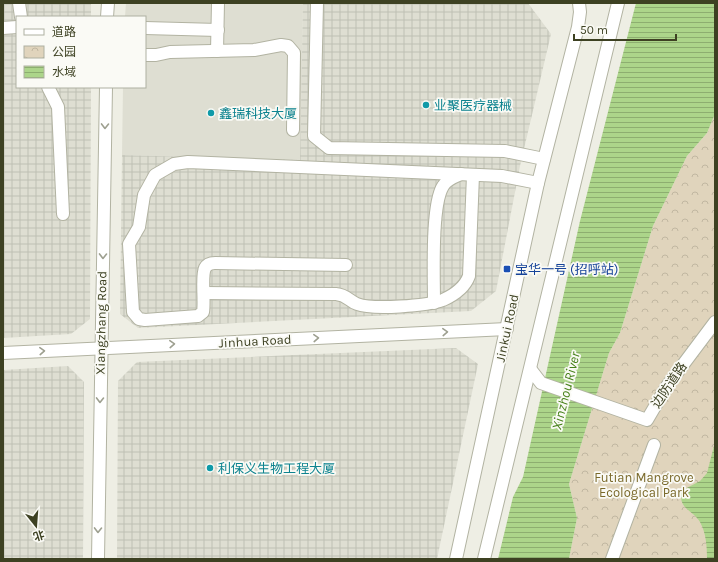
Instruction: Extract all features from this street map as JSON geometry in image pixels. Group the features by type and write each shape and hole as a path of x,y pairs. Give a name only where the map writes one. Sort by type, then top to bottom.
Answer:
{"street":[{"path":"19,3 21,16"},
{"path":"107,16 108,3"},
{"path":"217,51 218,3"},
{"path":"317,3 314,136 329,148 505,151 544,159"},
{"name":"Jinkui Road","path":"456,559 538,183 578,27 580,12 579,3"},
{"path":"484,559 531,370 618,3"},
{"path":"3,28 16,27"},
{"path":"146,28 218,30"},
{"path":"146,54 156,55 170,52 254,50 281,45 292,48 294,60 293,130"},
{"path":"48,88 58,107 63,214"},
{"name":"Xiangzhang Road","path":"98,559 106,88"},
{"path":"346,265 216,262 208,264 205,267 203,276 203,312 198,316 145,320 139,319 133,312 129,244 138,227 143,200 149,184 155,175 174,164 188,162 468,174 502,176 538,183"},
{"path":"204,293 336,294 344,295 357,304 391,307 434,303 456,293 467,282 470,276 468,174"},
{"path":"434,303 436,211 443,185 452,178 468,174"},
{"name":"边防道路","path":"531,370 541,383 647,420 667,386 715,322"},
{"name":"Jinhua Road","path":"3,353 507,329"},
{"path":"612,559 654,445"}],"shaded area":[{"path":"3,3 91,3 91,16 16,16 16,88 91,88 90,319 71,334 3,338"},
{"path":"126,3 303,3 301,160 122,155 123,88 146,88 146,16 125,16"},
{"path":"303,3 528,3 551,34 520,166 496,291 471,311 138,328 120,314 122,155 300,160"},
{"path":"456,348 478,364 437,559 117,559 118,381 137,362"},
{"path":"68,366 84,382 83,559 3,559 3,370"}],"green space":[{"name":"Futian Mangrove Ecological Park","path":"715,114 715,559 569,559 577,518 569,484 609,353 620,333 653,226 687,156 707,133"}],"water":[{"name":"Xinzhou River","path":"636,3 715,3 715,114 707,133 687,156 653,226 620,333 609,353 569,484 577,518 569,559 498,559 513,497 523,477 580,221"},
{"path":"715,442 715,559 707,559 704,531 697,518 684,506 681,491 700,481 707,473"}],"place":[{"name":"业聚医疗器械","path":"426,105"},
{"name":"鑫瑞科技大厦","path":"211,113"},
{"name":"宝华一号 (招呼站)","path":"507,269"},
{"name":"利保义生物工程大厦","path":"210,468"}]}
